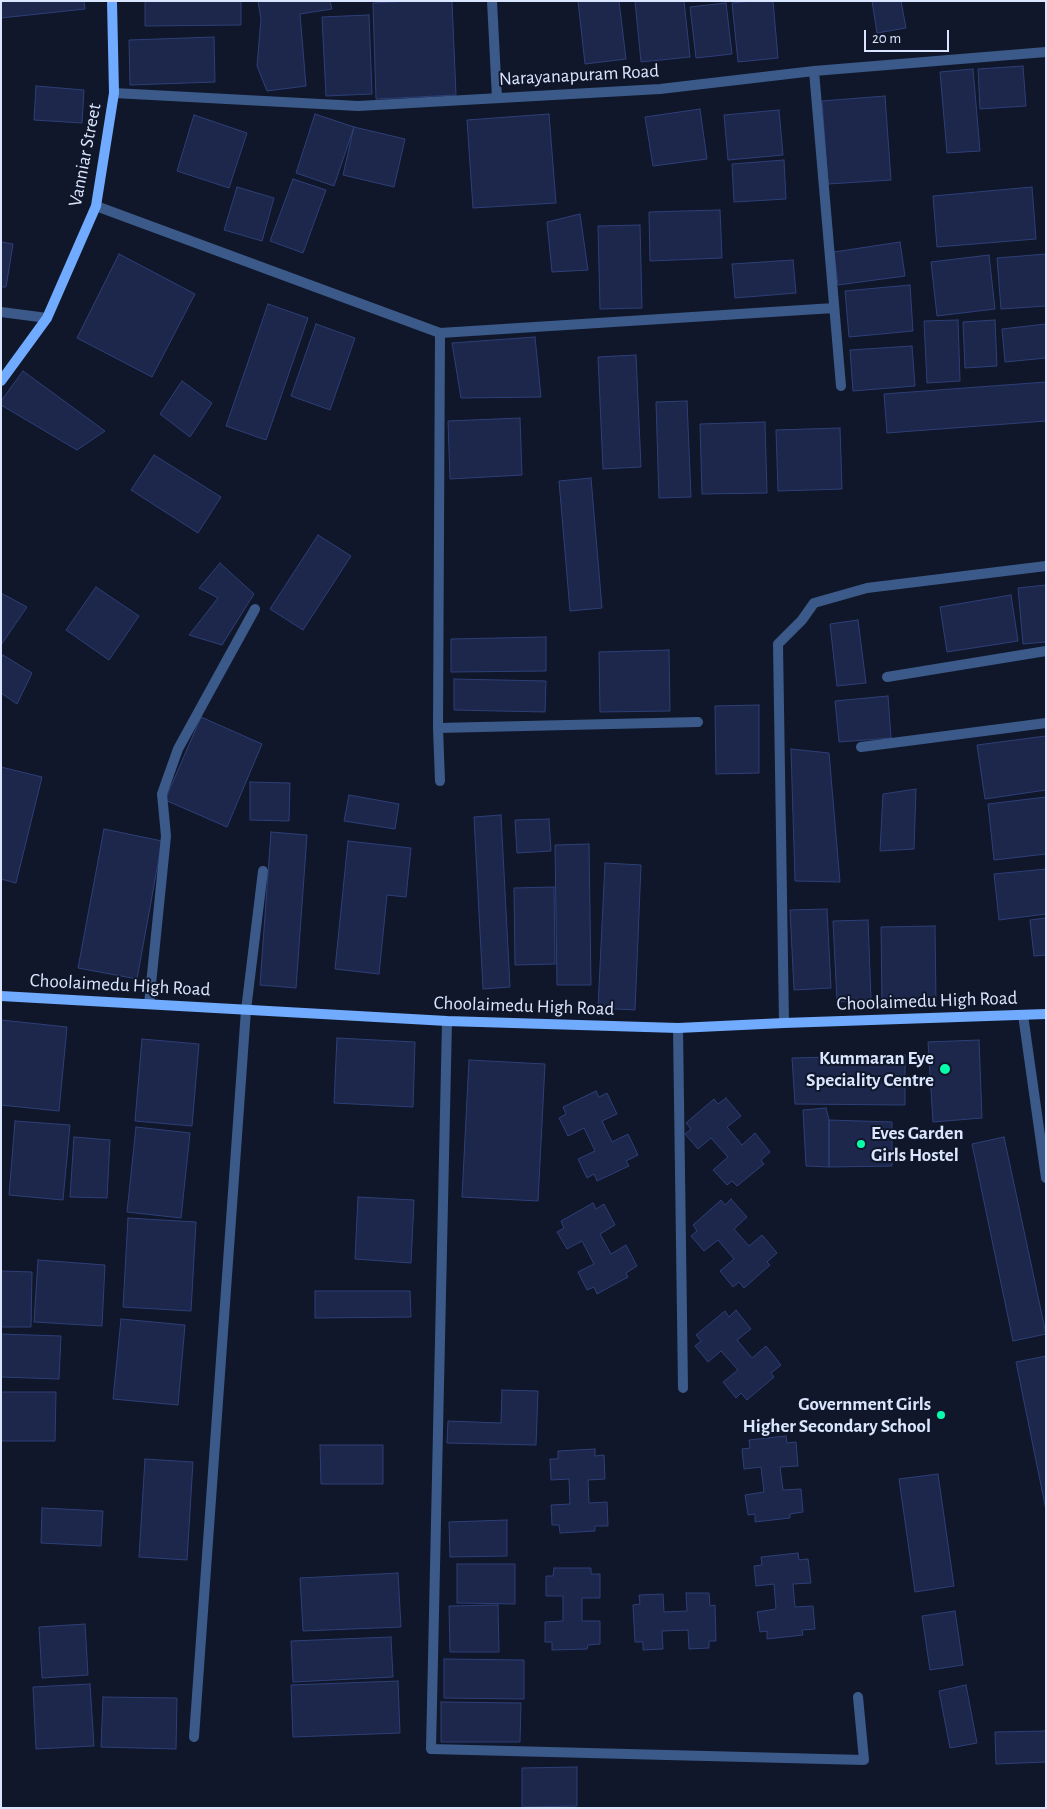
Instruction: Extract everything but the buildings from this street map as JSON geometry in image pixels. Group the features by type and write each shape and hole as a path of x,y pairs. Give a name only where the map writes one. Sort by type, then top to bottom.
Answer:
{"street":[{"name":"Vanniar Street","path":"1,380 47,318 96,206 114,93 112,1"},
{"path":"492,1 497,98"},
{"name":"Narayanapuram Road","path":"114,93 358,106 660,89 814,71 1046,52"},
{"path":"814,71 840,386"},
{"path":"96,206 440,333 834,308"},
{"path":"1,312 47,318"},
{"path":"440,333 438,728 440,781"},
{"path":"784,1023 778,644 802,620 814,603 867,588 1046,566"},
{"path":"149,1004 166,836 162,794 178,749 255,609"},
{"path":"887,677 1046,651"},
{"path":"438,728 698,722"},
{"path":"861,747 1046,723"},
{"path":"194,1737 246,1010 264,871"},
{"name":"Choolaimedu High Road","path":"1,996 447,1021 678,1028 1046,1014"},
{"path":"1023,1015 1046,1178"},
{"path":"447,1021 431,1748 864,1760 858,1697"},
{"path":"678,1028 683,1388"}],"place":[{"name":"Kummaran Eye Speciality Centre","path":"945,1069"},
{"name":"Eves Garden Girls Hostel","path":"861,1144"},
{"name":"Government Girls Higher Secondary School","path":"941,1415"}]}
